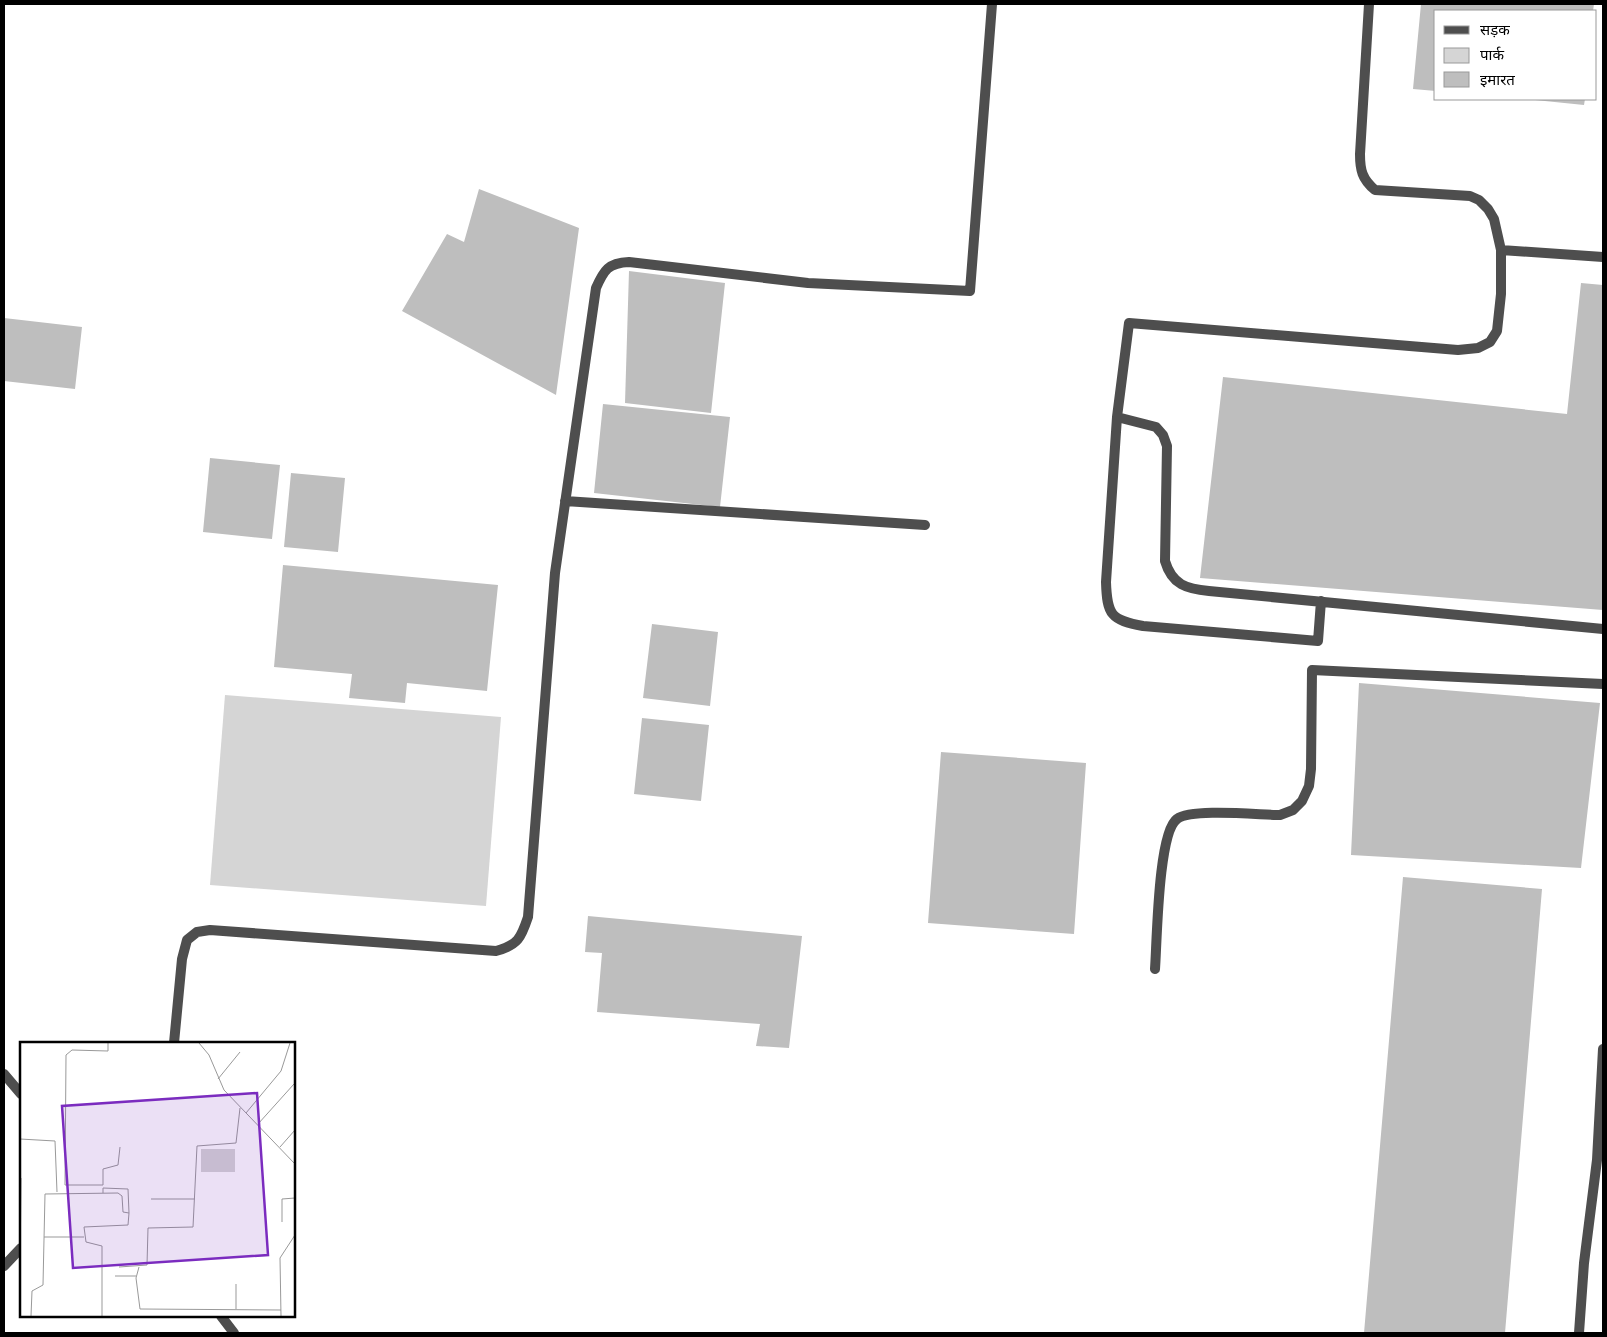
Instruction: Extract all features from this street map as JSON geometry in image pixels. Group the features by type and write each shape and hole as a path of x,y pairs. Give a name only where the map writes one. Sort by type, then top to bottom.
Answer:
{"street":[{"path":"174,1042 182,959 187,940 197,932 210,930 496,951 509,947 517,941 523,932 528,916 555,572 596,288 603,274 610,266 619,262 629,262 808,283 970,291 992,4"},
{"path":"1321,602 1318,640 1143,626 1126,623 1116,618 1108,609 1106,582 1118,417 1129,323 1458,350 1478,348 1490,342 1497,331 1501,294 1501,250 1494,218 1488,209 1479,200 1470,196 1375,190 1362,177 1360,154 1369,4"},
{"path":"1501,250 1603,257"},
{"path":"1118,417 1156,427 1163,435 1168,446 1165,561 1167,570 1173,579 1182,586 1194,590 1603,629"},
{"path":"565,501 924,524"},
{"path":"1155,970 1162,861 1171,827 1177,819 1192,814 1280,815 1293,810 1302,801 1309,786 1311,769 1312,670 1603,684"},
{"path":"1579,1333 1584,1263 1598,1160 1603,1049"},
{"path":"4,1075 20,1093"},
{"path":"4,1266 20,1249"},
{"path":"221,1317 234,1333"}],"green space":[{"path":"225,695 501,717 486,906 210,885"}],"building":[{"path":"1421,4 1594,4 1593,10 1434,10 1434,91 1413,89"},
{"path":"1535,100 1585,100 1584,105"},
{"path":"479,189 579,228 556,395 402,311 447,234 464,242"},
{"path":"629,271 725,283 711,413 625,403"},
{"path":"1581,283 1603,285 1603,610 1200,578 1223,377 1567,414"},
{"path":"4,318 82,327 75,389 4,381"},
{"path":"603,404 730,417 720,507 594,493"},
{"path":"210,458 280,465 272,539 203,532"},
{"path":"291,473 345,478 338,552 284,547"},
{"path":"283,565 498,585 487,691 407,683 405,703 349,698 352,674 274,667"},
{"path":"652,624 718,632 710,706 643,698"},
{"path":"1359,683 1600,703 1581,868 1351,855"},
{"path":"642,718 709,725 701,801 634,794"},
{"path":"941,752 1086,763 1074,934 928,923"},
{"path":"1403,877 1542,889 1505,1333 1364,1333"},
{"path":"588,916 802,936 789,1048 756,1046 760,1024 597,1012 602,953 585,952"}]}
